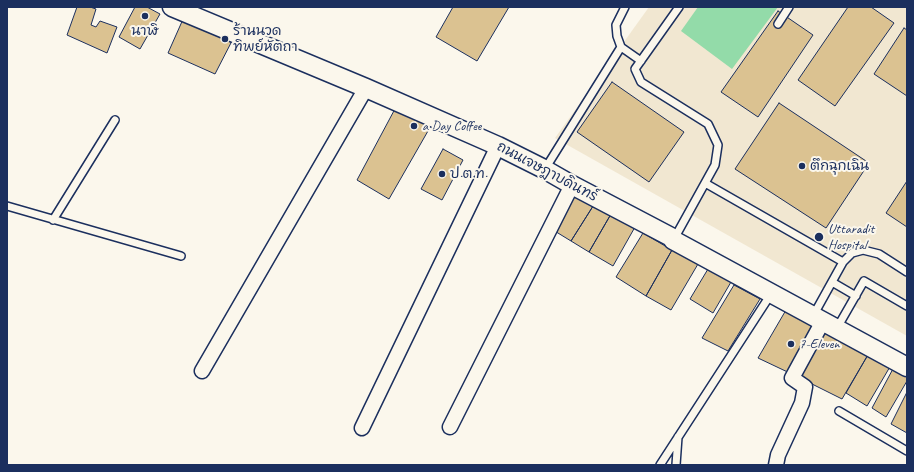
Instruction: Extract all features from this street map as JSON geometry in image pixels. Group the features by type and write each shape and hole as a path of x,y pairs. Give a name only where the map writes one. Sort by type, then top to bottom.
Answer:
{"street":[{"name":"ถนนเจษฎาบดินทร์","path":"172,7 366,88 498,146 670,237 771,294 907,367"},
{"path":"202,371 366,88"},
{"path":"362,428 498,146"},
{"path":"450,427 572,185"},
{"path":"776,465 778,455 802,402 806,387 792,378 824,322"}],"lane":[{"path":"625,7 616,25 617,36 621,47 641,61"},
{"path":"673,240 715,165 718,145 708,124 641,82 635,69 679,7"},
{"path":"778,24 789,7"},
{"path":"544,169 621,47"},
{"path":"53,220 114,120"},
{"path":"704,183 843,262"},
{"path":"7,206 181,256"},
{"path":"824,322 832,282 843,262 852,253 863,250 879,254 907,272"},
{"path":"824,322 856,296 864,281 907,306"},
{"path":"832,282 856,296"},
{"path":"660,465 678,435 771,294"},
{"path":"839,411 907,451"},
{"path":"676,465 678,435"}],"shaded area":[{"name":"Uttaradit Hospital","path":"649,7 907,7 907,336 555,138"}],"green space":[{"path":"698,7 778,7 732,69 681,31"}],"building":[{"path":"77,7 90,7 96,9 91,25 96,27 100,21 117,27 107,53 67,35"},
{"path":"135,7 147,7 160,14 140,49 119,37"},
{"path":"453,7 509,7 477,61 436,37"},
{"path":"848,7 871,7 894,23 835,106 798,80"},
{"path":"778,11 813,35 758,117 721,92"},
{"path":"184,17 234,37 215,74 168,53"},
{"path":"904,28 907,30 907,96 874,74"},
{"path":"612,82 684,132 649,182 577,132"},
{"name":"ตึกฉุกเฉิน","path":"779,103 869,163 826,228 735,169"},
{"path":"396,107 432,124 389,199 357,180"},
{"name":"ป.ต.ท.","path":"443,149 463,160 442,200 421,189"},
{"path":"907,181 907,227 886,213"},
{"path":"573,192 595,203 571,241 553,230"},
{"path":"595,203 611,214 589,252 571,241"},
{"path":"611,214 635,227 613,266 589,252"},
{"path":"643,233 672,250 646,296 616,277"},
{"path":"672,250 698,264 671,310 646,296"},
{"path":"708,269 731,282 713,313 690,299"},
{"path":"734,285 760,299 728,351 702,338"},
{"name":"7-Eleven","path":"786,310 824,330 796,376 758,358"},
{"path":"824,330 869,353 842,399 796,376"},
{"path":"869,353 891,365 867,406 846,393"},
{"path":"894,367 907,375 907,381 886,417 872,408"},
{"path":"907,392 907,433 891,424"}],"place":[{"name":"นาฬิ","path":"145,16"},
{"name":"ร้านนวด ทิพย์หัตถา","path":"225,39"},
{"name":"a Day Coffee","path":"414,126"},
{"name":"ตึกฉุกเฉิน","path":"802,166"},
{"name":"ป.ต.ท.","path":"442,174"},
{"name":"Uttaradit Hospital","path":"819,237"},
{"name":"7-Eleven","path":"791,344"}]}
